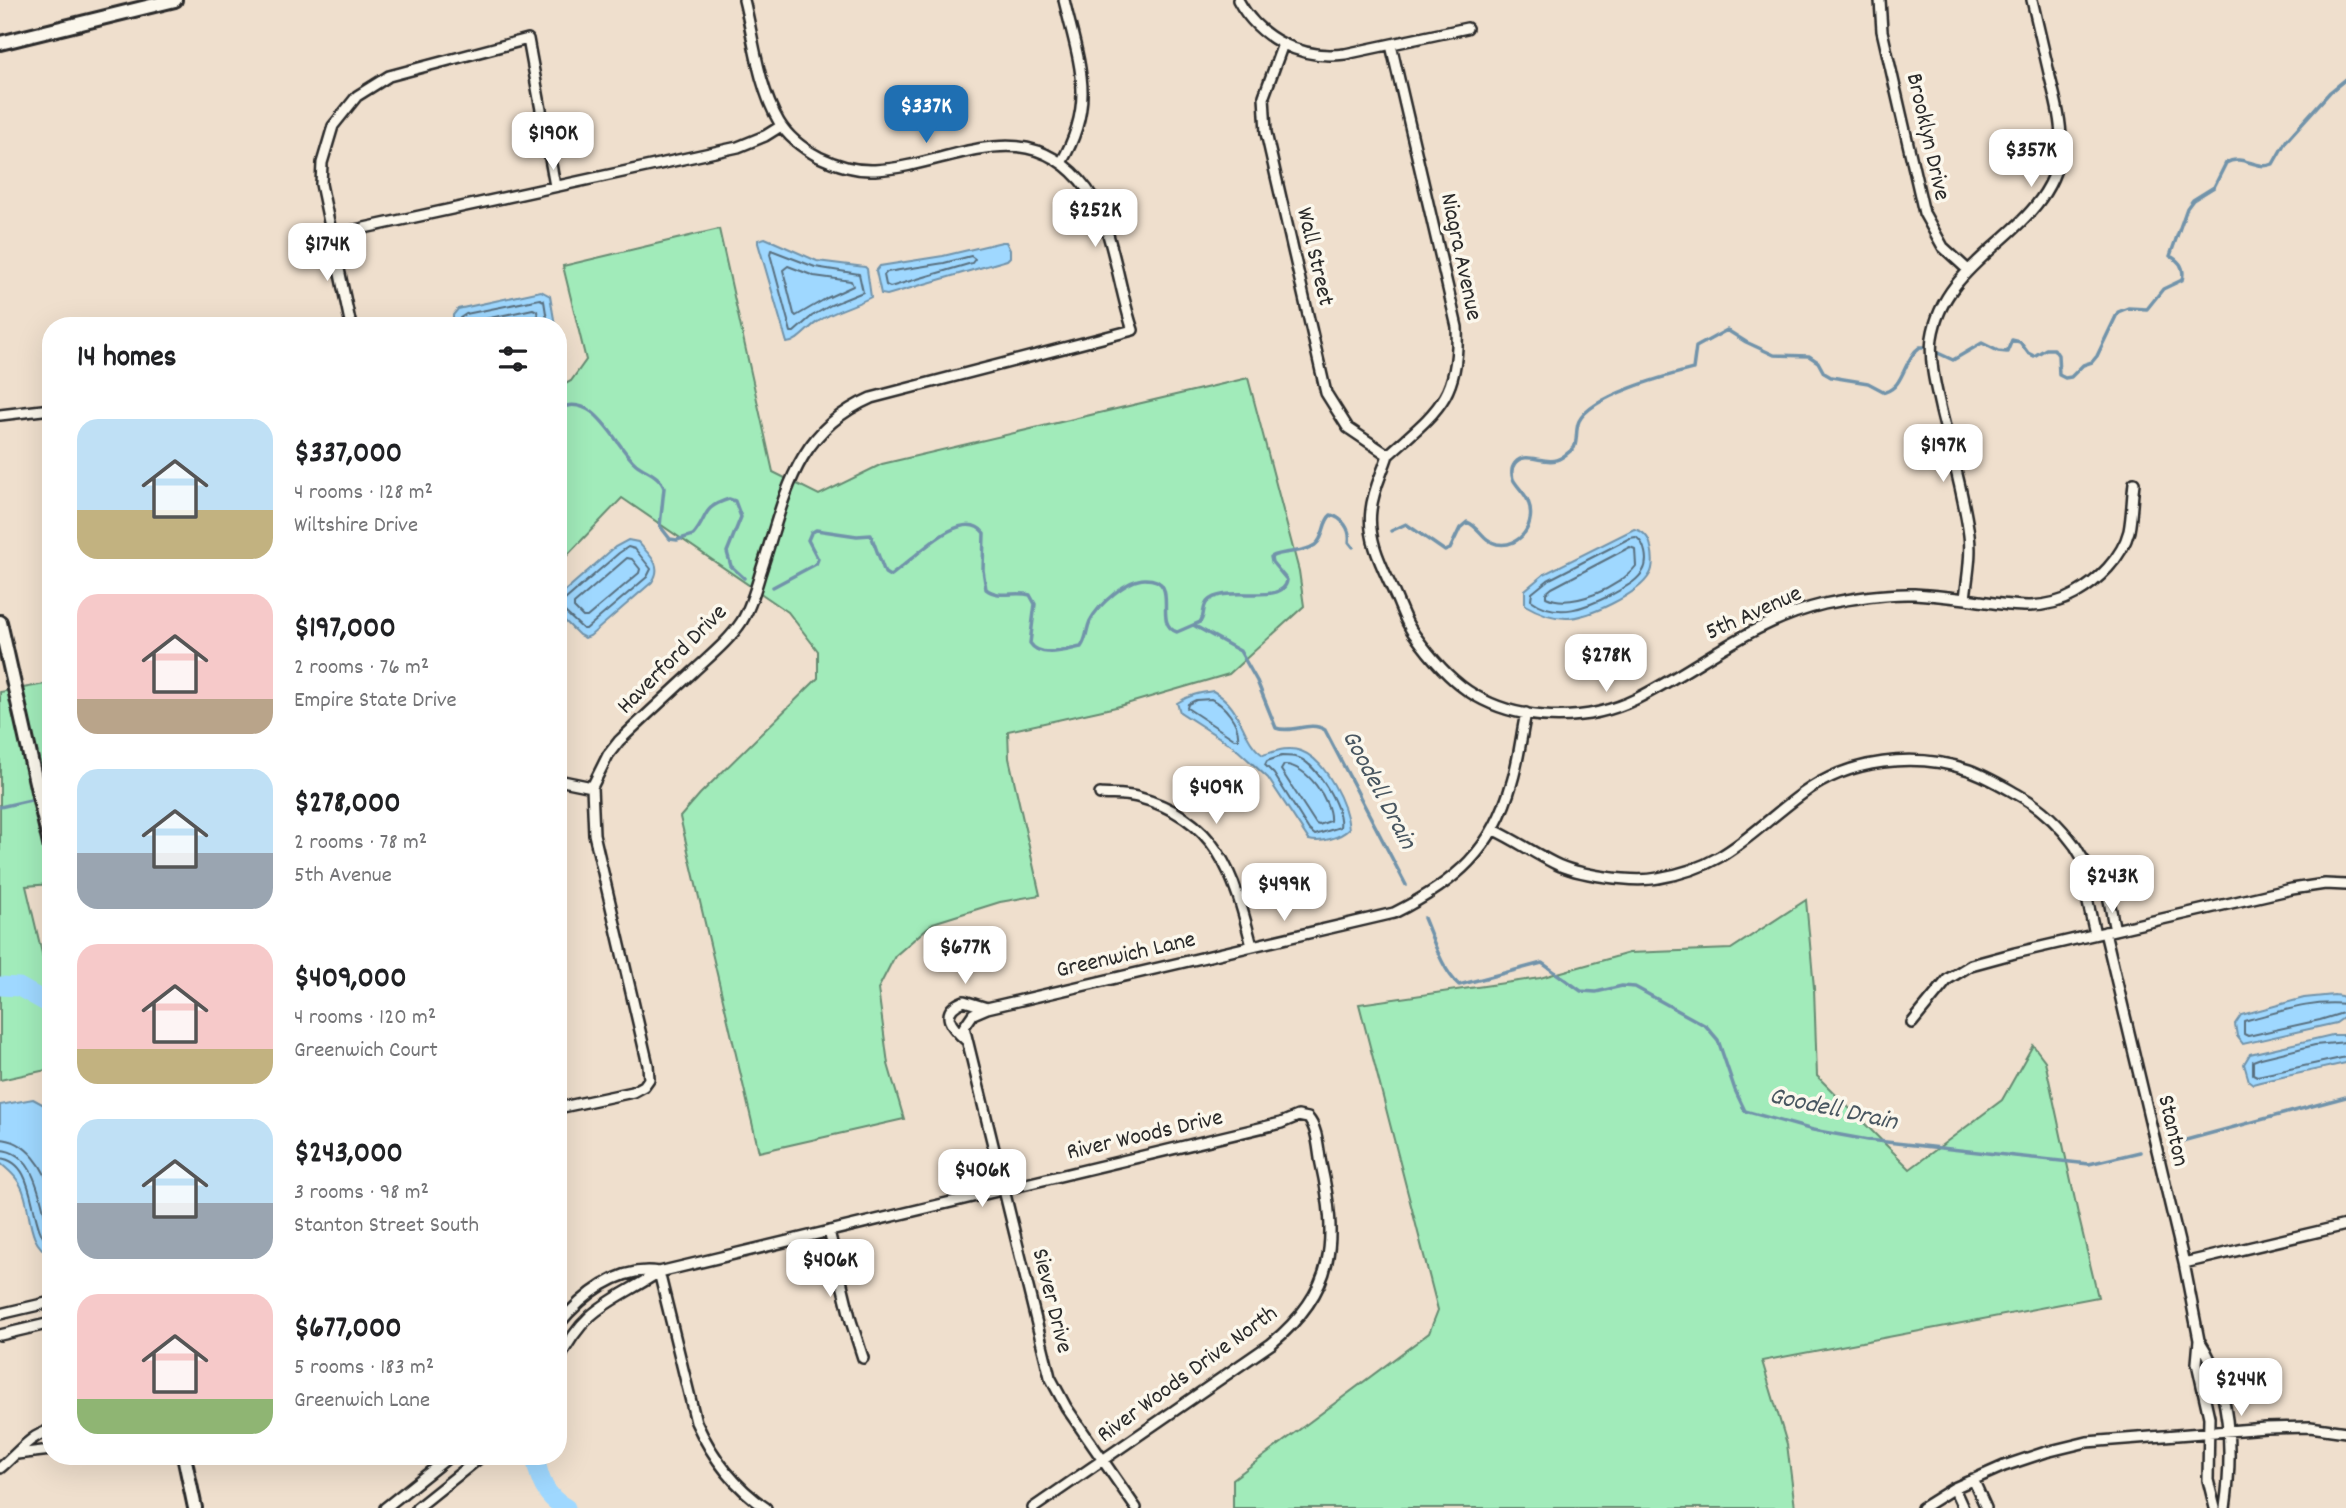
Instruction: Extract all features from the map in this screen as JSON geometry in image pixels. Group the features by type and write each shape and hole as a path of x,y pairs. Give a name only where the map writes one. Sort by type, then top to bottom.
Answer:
{"main road":[{"path":"0,43 175,0"},
{"path":"0,622 42,806"},
{"path":"186,1465 195,1508"}],"street":[{"path":"744,0 766,95 781,125 816,155 856,169 892,168 997,146 1027,148 1061,163 1077,132 1082,113 1083,90 1064,0"},
{"path":"1238,0 1249,17 1283,44 1298,52 1330,56 1391,46 1467,28"},
{"name":"Brooklyn Drive","path":"1880,0 1882,31 1924,213 1943,247 1968,270"},
{"path":"1965,599 1969,535 1933,369 1932,340 1942,303 1950,290 2034,210 2045,195 2057,163 2061,142 2058,113 2032,0"},
{"path":"349,317 323,197 322,163 333,126 357,96 389,76 527,39 555,186"},
{"name":"Wall Street","path":"1283,44 1264,96 1266,133 1326,393 1349,428 1388,455"},
{"name":"Niagra Avenue","path":"1388,455 1432,416 1447,396 1456,364 1458,344 1457,327 1391,46"},
{"path":"332,235 738,146 765,136 781,125"},
{"name":"Haverford Drive","path":"567,1106 634,1092 649,1079 594,834 592,788 618,741 723,644 740,624 752,598 794,470 813,440 850,408 871,398 1133,330 1099,212 1086,188 1061,163"},
{"path":"0,415 42,410"},
{"name":"5th Avenue","path":"1388,455 1373,494 1371,530 1376,552 1409,628 1432,659 1468,691 1486,701 1526,713 1559,718 1620,706 1654,689 1754,629 1824,604 1898,594 1965,599 2018,607 2041,606 2063,600 2088,586 2106,570 2124,541 2129,531 2134,484"},
{"name":"Greenwich Lane","path":"967,1022 973,1014 987,1008 1394,913 1446,884 1465,868 1494,830 1513,779 1526,713"},
{"name":"Stanton","path":"1494,830 1557,865 1611,878 1656,879 1698,869 1735,849 1805,791 1837,774 1861,767 1890,761 1924,761 1955,766 1987,777 2030,801 2061,828 2087,864 2099,873 2105,886 2110,931 2199,1340"},
{"path":"567,782 592,788"},
{"path":"1100,794 1136,797 1191,822 1208,840 1232,876 1252,946"},
{"path":"2087,864 2086,894 2095,934"},
{"path":"1912,1023 1948,979 1971,965 2292,889 2325,884 2346,885"},
{"name":"Greenwich Lane","path":"951,1009 964,1001 987,1008"},
{"name":"Siever Drive","path":"951,1009 950,1023 967,1041"},
{"name":"Siever Drive","path":"967,1022 964,1027 967,1041 1050,1377 1066,1407 1136,1508"},
{"name":"River Woods Drive","path":"567,1345 593,1312 659,1272 1282,1123 1298,1116 1311,1121"},
{"name":"River Woods Drive North","path":"1033,1508 1271,1344 1293,1324 1311,1301 1326,1266 1332,1229 1329,1202 1311,1121"},
{"path":"2184,1263 2346,1225"},
{"path":"829,1231 863,1358"},
{"name":"River Woods Drive","path":"567,1316 609,1282 641,1270 659,1272"},
{"path":"659,1272 696,1422 721,1467 741,1489 766,1508"},
{"path":"0,1314 42,1304"},
{"path":"0,1335 42,1325"},
{"path":"2199,1340 2211,1358 2221,1387 2227,1432 2229,1481 2225,1508"},
{"path":"2199,1340 2197,1363 2209,1417 2208,1480 2215,1508"},
{"path":"1922,1508 1954,1488 2004,1466 2087,1442 2310,1427 2346,1432"},
{"path":"0,1468 27,1442 42,1432"},
{"path":"17,1454 42,1451"},
{"path":"385,1508 439,1465"},
{"path":"417,1508 471,1465"},
{"path":"1973,1479 1986,1508"},
{"path":"1954,1488 1964,1508"}],"green space":[{"path":"719,229 773,472 819,495 882,464 1248,378 1299,571 1304,606 1229,674 1116,707 1008,731 1009,758 1040,895 1000,902 933,923 895,956 878,989 888,1064 904,1119 759,1152 680,817 818,678 818,651 788,612 622,498 567,556 567,383 586,360 563,266"},
{"path":"42,685 42,885 26,886 42,953 42,1071 0,1080 0,692"},
{"path":"1806,900 1814,988 1817,1076 1910,1169 2002,1100 2033,1045 2045,1061 2098,1297 1762,1361 1787,1444 1795,1508 1233,1508 1233,1479 1429,1333 1438,1310 1359,1004 1540,978 1629,953 1731,949"}],"water":[{"path":"765,238 817,261 865,267 871,297 825,317 796,340 787,343 758,243 758,240"},
{"path":"1006,242 1010,250 1007,260 887,295 881,294 876,271 880,266 943,256"},
{"path":"541,291 550,296 554,317 453,317 458,309"},
{"path":"1634,529 1647,537 1651,547 1652,568 1644,582 1624,597 1587,614 1566,618 1550,616 1525,605 1525,590 1544,574"},
{"path":"628,540 638,542 656,565 655,576 652,582 585,638 567,623 567,589 615,547"},
{"path":"1213,691 1231,706 1250,741 1263,755 1291,749 1301,751 1319,764 1340,796 1349,829 1330,839 1309,840 1268,778 1234,747 1180,712 1177,703 1194,695"},
{"path":"2334,995 2346,999 2346,1016 2336,1023 2243,1044 2237,1036 2235,1024 2241,1015 2304,998"},
{"path":"2332,1035 2346,1035 2346,1063 2253,1084 2249,1081 2244,1064 2250,1054"},
{"path":"33,1099 42,1104 42,1248 34,1237 20,1185 0,1163 0,1105"}],"waterway":[{"path":"1391,531 1406,524 1445,551 1450,549 1460,528 1467,522 1497,544 1506,544 1520,538 1528,525 1530,509 1525,495 1512,477 1515,463 1524,458 1551,461 1563,457 1574,448 1579,421 1598,403 1631,388 1693,369 1696,347 1727,330 1774,355 1809,356 1831,377 1868,383 1885,392 1896,384 1910,358 1920,347 1953,360 1982,343 1998,351 2007,352 2012,340 2020,342 2028,353 2034,356 2046,349 2054,349 2058,355 2059,375 2071,377 2097,356 2118,312 2128,308 2147,309 2163,289 2182,280 2181,266 2170,256 2187,208 2193,200 2214,187 2226,163 2238,160 2267,166 2273,164 2286,141 2330,92 2346,79"},
{"path":"567,406 583,407 593,413 628,456 659,480 664,488 660,526 670,539 677,540 693,535 713,506 729,499 735,501 741,517 727,552 731,566 744,578"},
{"path":"773,587 816,564 818,559 808,540 816,530 857,536 871,535 885,573 890,576 936,539 963,526 974,526 984,533 983,570 986,589 996,594 1030,595 1035,604 1030,643 1040,651 1054,652 1081,647 1090,621 1099,608 1122,588 1138,580 1156,581 1162,586 1166,620 1177,632 1200,622 1205,604 1215,597 1226,594 1265,594 1283,588 1287,580 1271,557 1315,545 1331,515 1345,525 1353,547"},
{"name":"Goodell Drain","path":"1195,626 1240,651 1257,681 1276,728 1313,726 1325,730 1406,885"},
{"path":"0,807 35,799"},
{"name":"Goodell Drain","path":"1424,918 1443,963 1459,985 1542,963 1581,991 1596,992 1622,986 1635,987 1706,1026 1718,1040 1745,1111 1813,1130 1868,1140 2089,1164 2140,1152"},
{"path":"0,986 19,987 42,1000"},
{"name":"Goodell Drain","path":"2171,1144 2346,1097"},
{"path":"537,1465 548,1493 566,1508"}]}
